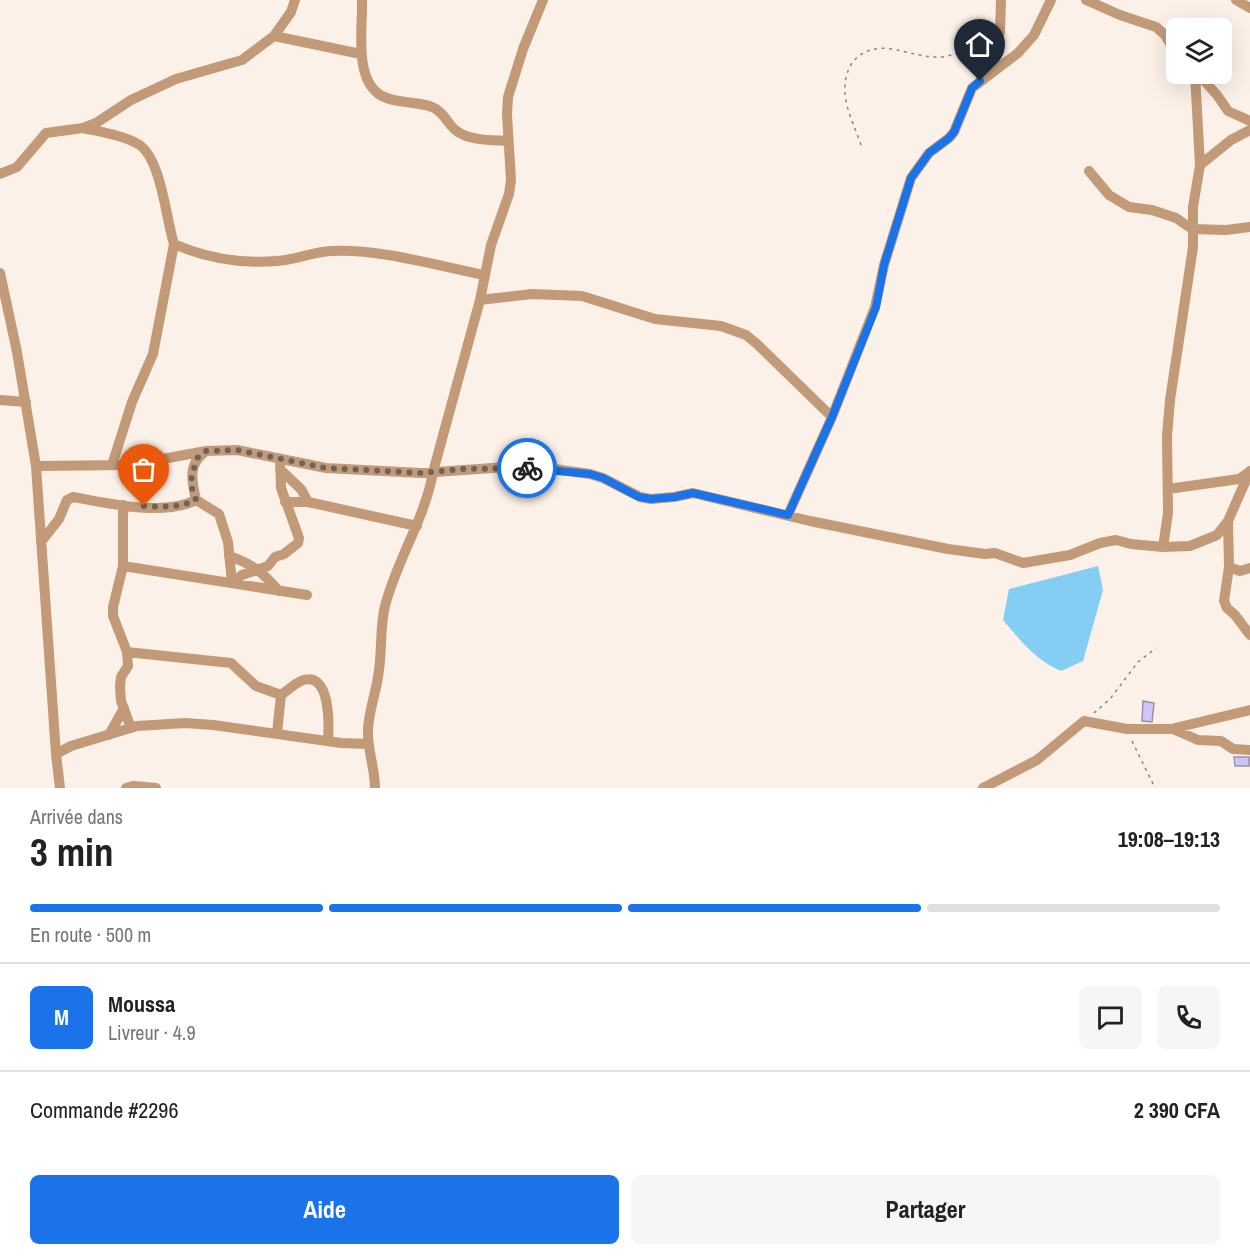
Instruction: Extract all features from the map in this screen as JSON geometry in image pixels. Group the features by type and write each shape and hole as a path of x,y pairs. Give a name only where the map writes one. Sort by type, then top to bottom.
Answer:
{"street":[{"path":"0,174 17,167 46,134 83,128 96,123 131,100 176,79 242,60 274,36 291,12 295,0"},
{"path":"362,0 361,54 372,88 381,96 441,111 458,133 508,141"},
{"path":"980,81 1000,32 1000,0"},
{"path":"788,515 832,417 876,307 884,265 911,178 929,153 954,132 972,88 1010,60 1034,35 1051,0"},
{"path":"1086,0 1156,27 1166,36"},
{"path":"1236,0 1250,8"},
{"path":"375,788 375,770 368,744 368,728 380,667 384,608 397,569 429,496 433,472 480,300 491,245 509,194 511,180 508,97 523,49 545,1"},
{"path":"274,36 361,54"},
{"path":"1163,548 1168,513 1167,436 1170,400 1192,247 1193,207 1200,165 1196,84"},
{"path":"1206,84 1228,111 1250,121"},
{"path":"83,128 137,143 147,150 159,181 174,244 153,354 132,402 112,465"},
{"path":"1200,165 1231,140 1250,130"},
{"path":"1089,171 1109,195 1129,207 1152,210 1176,218 1192,229 1226,230 1250,227"},
{"path":"174,244 199,254 258,262 294,259 329,251 375,254 484,275"},
{"path":"0,273 17,352 36,466 60,788"},
{"path":"480,300 532,294 582,296 655,319 709,323 731,329 746,335 757,344 832,417"},
{"path":"0,400 26,402"},
{"path":"36,466 130,465 206,451 237,450 259,453 280,465 301,489 308,502"},
{"path":"206,451 198,457 191,485 196,500 219,514 228,542 232,583"},
{"path":"280,465 421,473 507,467 554,469 603,478 639,497 664,499 693,493 948,549 995,554 1023,563 1070,555 1100,543 1116,540 1163,548 1190,546 1217,535 1228,521 1250,472"},
{"path":"232,583 242,576 261,571 275,557 284,554 298,543 299,538 280,488 280,465"},
{"path":"1168,489 1239,479 1250,472"},
{"path":"41,542 59,519 67,500 73,497 123,505 166,508 186,505 196,500"},
{"path":"285,502 308,502 417,526"},
{"path":"123,505 123,566 113,616 127,652 128,666 120,687 131,728"},
{"path":"1228,521 1229,567 1225,605 1250,635"},
{"path":"229,556 244,561 261,571 280,591"},
{"path":"123,566 307,595"},
{"path":"1229,567 1240,571 1250,568"},
{"path":"127,652 231,663 256,686 281,695"},
{"path":"281,695 302,681 310,680 322,687 329,718 328,741"},
{"path":"277,734 281,695"},
{"path":"110,735 124,708"},
{"path":"983,788 1036,760 1084,721 1127,729 1173,729 1250,710"},
{"path":"56,754 71,746 131,728 185,723 368,744"},
{"path":"1173,729 1198,740 1218,740 1229,748 1250,750"},
{"path":"126,788 133,786 156,788"}],"path":[{"path":"861,145 850,116 844,87 854,61 861,54 869,49 893,49 909,54 942,57 958,53 1000,32"},
{"path":"1084,721 1110,699 1138,662 1156,648"},
{"path":"1127,729 1155,788"}],"water":[{"path":"1098,566 1103,590 1083,661 1061,671 1036,656 1003,620 1009,589"}],"building":[{"path":"1143,701 1154,703 1152,722 1142,721"},
{"path":"1234,757 1249,757 1249,766 1235,766"}],"way so far":[{"path":"144,506 166,508 186,505 196,500 191,485 192,474 198,457 206,451 237,450 259,453 326,468 421,473 463,469 527,468"}],"route":[{"path":"527,468 590,474 603,478 639,497 664,499 683,494 702,494 788,515 832,417 876,307 884,265 911,178 929,153 954,132 972,88 980,81"}]}
